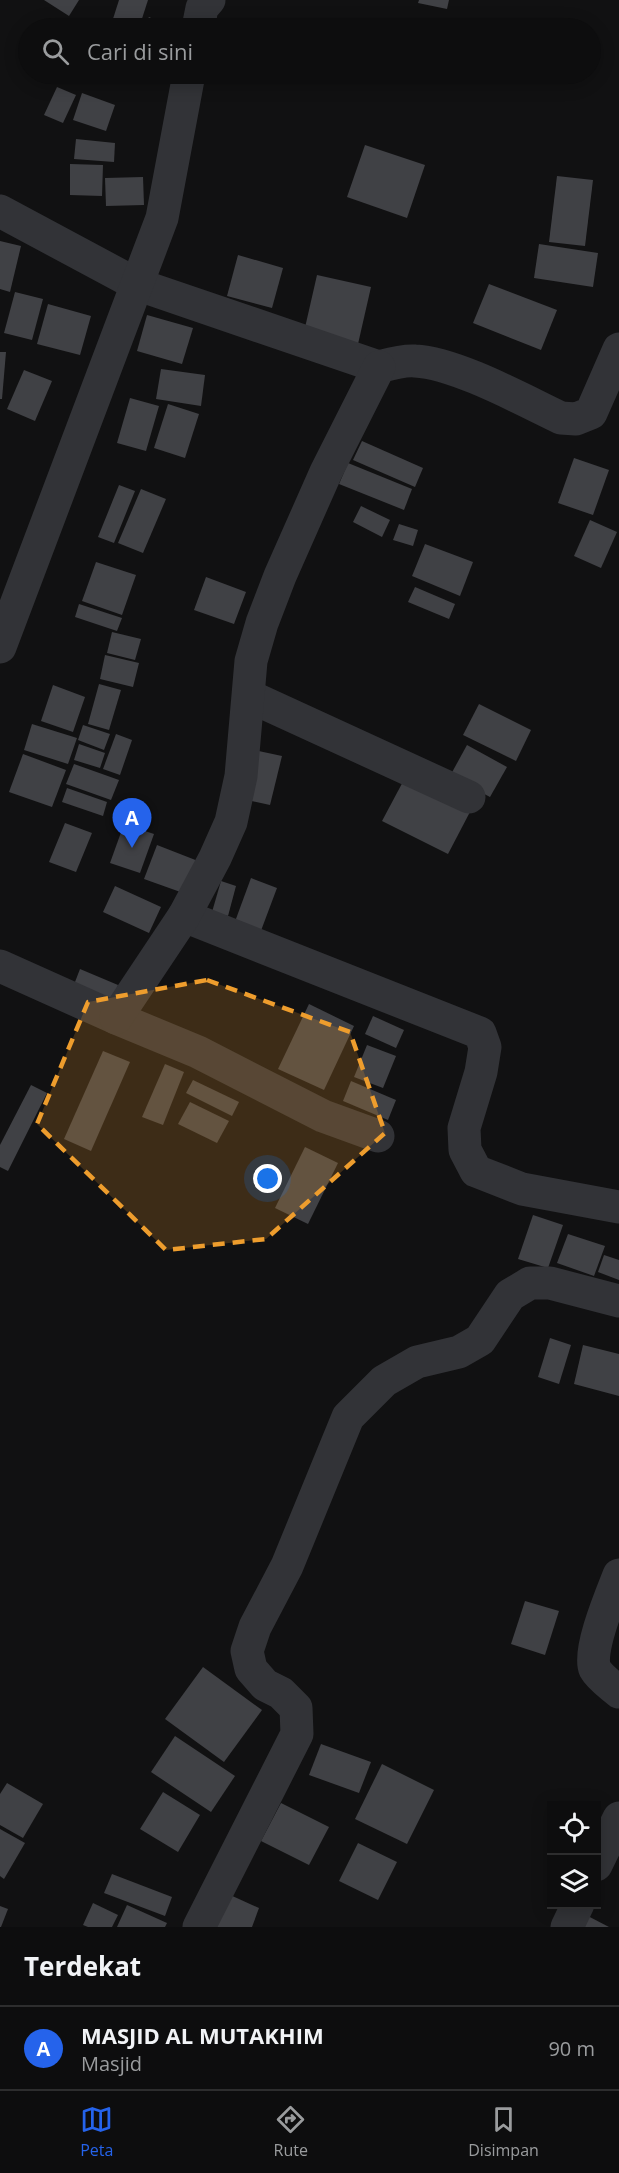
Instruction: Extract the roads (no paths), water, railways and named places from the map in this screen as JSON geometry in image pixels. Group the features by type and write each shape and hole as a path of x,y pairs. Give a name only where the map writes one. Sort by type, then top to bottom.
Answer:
{"street":[{"path":"200,18 202,8 208,0"},
{"path":"0,647 162,218 187,84"},
{"path":"0,211 136,284 379,367 413,361 433,363 561,418 576,419 591,413 619,349"},
{"path":"116,1018 184,916 231,822 241,776 251,661 262,623 326,472 379,367"},
{"path":"249,696 469,798"},
{"path":"184,916 480,1033 485,1047 481,1072 464,1128 465,1150 476,1171 522,1189 619,1207"},
{"path":"0,966 198,1052 323,1116 378,1136"},
{"path":"199,1927 297,1734 296,1708 281,1692 265,1685 251,1668 248,1651 255,1627 287,1566 348,1418 384,1381 392,1376 417,1362 459,1352 480,1340 510,1295 530,1283 550,1283 619,1302"},
{"path":"619,1575 594,1644 594,1667 605,1681 619,1692"},
{"path":"601,1856 619,1818"},
{"path":"567,1927 576,1909"}],"place":[{"name":"MASJID AL MUTAKHIM","path":"132,848"}]}
